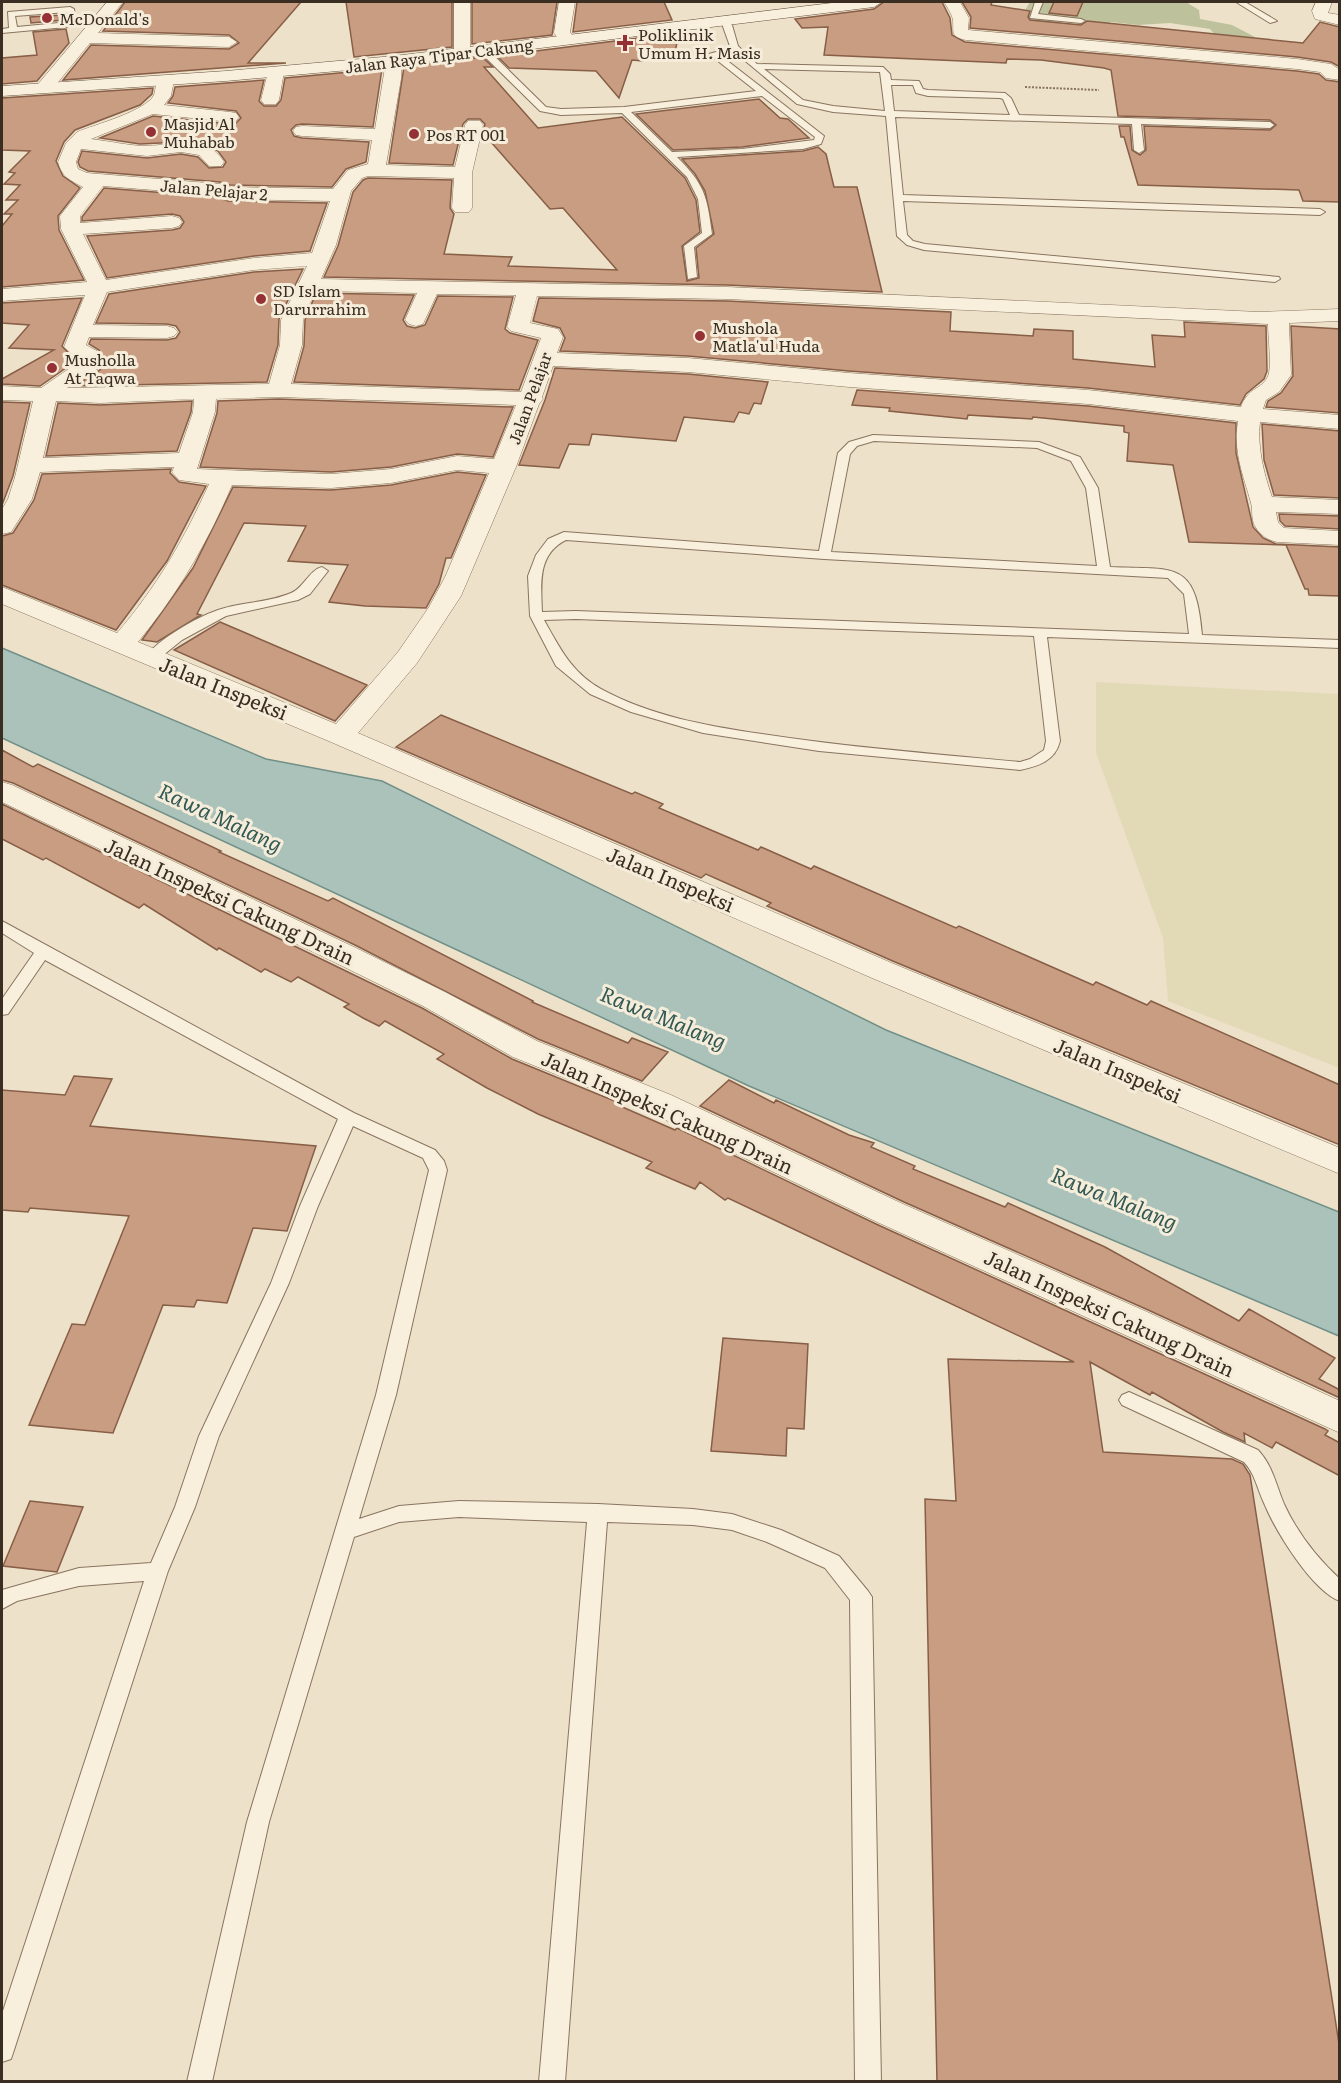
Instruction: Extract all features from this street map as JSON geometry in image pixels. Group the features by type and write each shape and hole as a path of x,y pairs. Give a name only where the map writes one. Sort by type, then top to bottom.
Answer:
{"street":[{"path":"45,87 115,2"},
{"path":"462,2 462,52"},
{"path":"567,2 562,33 567,39"},
{"name":"Jalan Raya Tipar Cakung","path":"2,91 276,72 394,61 873,2"},
{"path":"952,2 961,18 960,33 966,35 1297,64 1325,68 1332,74 1340,75"},
{"path":"1324,2 1320,11 1321,16 1340,20"},
{"path":"84,38 229,42"},
{"path":"376,170 394,61"},
{"path":"270,100 276,72"},
{"path":"151,109 162,96 165,80"},
{"path":"99,287 71,229 70,216 94,185 67,168 67,162 75,143 91,133 151,109 230,117"},
{"path":"462,208 463,172 474,124"},
{"path":"302,131 382,135"},
{"path":"75,143 147,151 181,147 203,150 209,153 215,162"},
{"path":"278,390 291,345 292,320 336,216 345,183 355,174 366,170 463,172"},
{"name":"Jalan Pelajar 2","path":"87,179 220,190 228,193 340,195"},
{"path":"71,229 172,222"},
{"path":"2,295 99,287 282,260 319,259"},
{"path":"307,285 727,293 1278,318 1340,315"},
{"path":"2,527 20,499 47,394 59,384 90,366 88,356 75,347 85,317 99,287"},
{"path":"416,320 429,288"},
{"name":"Jalan Pelajar","path":"341,735 396,674 441,610 463,566 532,399 552,338 550,334 518,327 528,290"},
{"path":"1278,318 1280,375 1271,387 1256,397 1247,435 1253,477 1263,504 1266,524 1277,535 1340,538"},
{"path":"82,331 168,332"},
{"path":"544,359 688,365 849,380 1088,397 1250,415 1340,422"},
{"path":"2,393 100,396 278,390 532,399"},
{"path":"206,391 204,412 184,472 187,475 331,481 391,476 458,463 504,467"},
{"path":"2,478 29,471 189,460"},
{"path":"121,645 159,598 206,519 223,478"},
{"path":"1263,504 1340,507"},
{"name":"Jalan Inspeksi","path":"2,595 341,735 872,966 1340,1162"},
{"name":"Jalan Inspeksi Cakung Drain","path":"2,791 343,954 525,1048 659,1103 890,1213 1132,1321 1340,1418"}],"lane":[{"path":"1039,2 1033,16 1081,21"},
{"path":"1240,2 1273,21"},
{"path":"2,31 63,26 74,24 70,9 11,14 13,30"},
{"path":"725,21 734,47 741,56 800,102 819,107 890,114 1270,125"},
{"path":"483,50 543,108 561,112 624,110 763,93"},
{"path":"670,155 803,147 818,142 820,136 713,54"},
{"path":"755,66 869,68 882,70 886,74 902,236 910,243 924,247 1275,279"},
{"path":"887,82 916,83 919,91 928,93 1002,95 1007,98 1015,117"},
{"path":"624,110 691,176 703,199 707,234 689,246 692,278"},
{"path":"1136,121 1139,150"},
{"path":"898,198 1320,212"},
{"path":"824,555 844,453 853,444 873,438 1039,445 1076,459 1092,488 1104,571"},
{"path":"1040,633 1053,741 1050,752 1035,762 1020,766 819,747 703,729 636,709 595,691 561,663 536,616 534,576 543,555 552,542 564,536 824,555 1171,574 1183,582 1192,593 1197,639"},
{"path":"151,657 177,637 222,613 293,597 305,591 322,571"},
{"path":"536,616 576,615 1340,644"},
{"path":"2,926 43,952 348,1117 429,1154 438,1170 386,1395 258,1822 199,2082"},
{"path":"2,1010 43,952"},
{"path":"2,2050 158,1571 185,1507 209,1436 280,1283 309,1206 348,1117"},
{"path":"1129,1400 1251,1456 1262,1466 1269,1492 1293,1539 1328,1582 1340,1592"},
{"path":"347,1531 399,1514 459,1509 693,1517 732,1522 774,1536 832,1562 861,1598 868,2082"},
{"path":"552,2082 598,1512"},
{"path":"2,1600 12,1594 80,1577 158,1571"}],"shaded area":[{"path":"1096,682 1339,694 1339,1068 1168,1001 1163,938 1096,753"}],"green space":[{"path":"1030,2 1186,2 1199,10 1200,19 1232,25 1255,37 1216,36 1210,29 1170,23 1138,25 1111,22 1103,25 1060,20 1049,26 1017,24"}],"water":[{"name":"Rawa Malang","path":"2,648 266,759 382,781 886,1030 1339,1212 1339,1336 749,1086 2,738"}],"building":[{"path":"125,2 301,2 248,63 286,63 63,80 91,45 229,49 239,43 229,35 103,31"},
{"path":"346,2 452,2 452,47 354,57"},
{"path":"472,2 557,2 552,35 472,44"},
{"path":"577,2 664,2 672,20 573,32"},
{"path":"884,2 942,2 950,18 952,35 965,42 1297,71 1319,74 1326,80 1340,82 1340,202 1303,201 1299,190 1138,185 1119,126 1130,126 1132,150 1140,155 1146,150 1144,126 1270,130 1276,125 1270,120 1118,116 1111,70 1104,68 1041,60 1007,59 1006,63 824,55 828,27 802,28 795,19 874,9"},
{"path":"962,2 992,2 991,5 1030,11 1028,17 1030,20 1081,25 1087,21 1303,43 1320,22 1340,27 1340,67 1331,62 1297,57 970,28 971,17"},
{"path":"1054,2 1083,2 1077,16 1049,13"},
{"path":"63,15 64,20 31,23 30,17"},
{"path":"66,29 69,43 37,81 2,84 2,58 37,55 33,32"},
{"path":"679,33 675,52 647,52 643,61 632,60 619,98 596,71 509,68 497,56"},
{"path":"482,57 493,67 484,67 538,128 622,117 685,178 696,200 700,232 682,246 687,281 699,278 696,248 714,234 705,191 695,174 682,159 803,151 818,147 826,154 834,187 857,187 882,292 727,285 324,277 338,246 353,192 363,180 368,178 452,180 450,208 454,214 444,254 512,257 508,266 617,270 563,208 550,209 483,133 485,124 480,119 468,119 463,124 453,165 389,163 404,67"},
{"path":"382,69 373,127 302,124 296,125 291,130 294,136 302,138 369,142 366,162 346,169 332,187 230,185 220,182 88,171 80,167 78,162 82,151 147,158 181,154 198,157 209,168 223,167 226,162 218,151 199,141 140,144 100,138 153,116 230,124 236,123 241,118 236,111 168,103 175,87 264,80 259,101 264,106 276,106 281,100 285,78"},
{"path":"153,88 152,94 140,105 75,130 64,142 56,161 63,176 80,188 58,216 59,230 84,280 2,287 2,226 12,214 4,214 18,200 6,200 20,185 4,184 15,173 9,172 30,151 2,150 2,98"},
{"path":"759,99 780,118 788,119 809,138 742,147 673,150 636,114"},
{"path":"104,188 217,197 228,201 327,203 310,251 254,256 107,278 87,236 172,230 180,228 184,222 180,216 172,214 82,221 82,217"},
{"path":"303,269 279,319 278,345 267,382 75,386 100,370 104,364 99,350 89,344 91,339 167,340 176,338 180,332 176,326 167,324 96,323 109,294 254,272"},
{"path":"316,293 414,295 403,320 407,326 415,328 425,325 438,296 513,297 505,329 510,333 538,340 519,390 294,382 304,346 305,320"},
{"path":"82,298 62,346 76,361 40,386 2,384 2,379 54,350 9,348 29,325 2,323 2,303"},
{"path":"539,298 727,301 951,312 950,331 1033,336 1034,329 1073,331 1073,359 1155,367 1152,335 1185,337 1184,322 1266,326 1267,371 1264,379 1246,394 1240,405 1088,388 849,371 688,356 560,351 565,338 560,328 533,321"},
{"path":"1291,326 1340,329 1340,413 1266,407 1268,401 1281,393 1293,376"},
{"path":"555,368 688,374 768,382 761,404 754,403 749,414 739,412 734,422 684,417 676,441 592,434 589,445 569,444 559,468 519,465"},
{"path":"857,390 1088,406 1236,423 1236,453 1253,527 1263,538 1276,544 1340,547 1340,596 1309,595 1286,545 1189,542 1173,465 1127,461 1129,433 1124,432 1124,426 1033,417 1032,419 968,415 967,419 889,411 890,408 852,405"},
{"path":"278,399 513,407 493,457 457,454 391,467 331,472 200,467 217,413 218,401"},
{"path":"192,401 191,412 177,451 46,456 58,403 100,405"},
{"path":"2,402 30,403 13,476 2,505"},
{"path":"1262,424 1340,431 1340,498 1274,495 1264,460"},
{"path":"171,469 170,473 179,482 206,486 167,561 116,630 2,585 2,536 13,533 34,500 42,474"},
{"path":"457,472 486,475 451,558 446,558 439,584 426,608 329,602 348,565 288,561 306,526 244,523 197,614 201,615 157,642 142,640 193,568 233,487 331,490 391,485"},
{"path":"1279,514 1340,516 1340,529 1285,526 1280,521"},
{"path":"220,622 367,685 335,721 174,650"},
{"path":"441,715 632,794 635,792 663,804 659,808 758,850 761,847 811,869 814,866 1093,985 1096,982 1147,1005 1151,1001 1340,1085 1340,1145 895,962 767,906 771,903 706,874 701,878 396,747"},
{"path":"2,750 33,767 38,764 221,851 219,852 328,901 333,898 532,1002 628,1043 632,1038 668,1052 642,1081 538,1039 355,945 13,783 2,780"},
{"path":"2,804 422,1008 512,1059 622,1104 620,1106 675,1130 677,1128 876,1224 1328,1431 1325,1435 1340,1443 1340,1476 1276,1442 1272,1448 1244,1433 1245,1442 1223,1432 1152,1392 1150,1395 1090,1362 1103,1452 1232,1459 1243,1464 1250,1475 1340,2050 1340,2082 937,2082 925,1499 956,1501 948,1359 1074,1362 728,1198 725,1200 700,1182 695,1189 646,1168 652,1162 538,1114 487,1088 437,1059 444,1054 385,1021 379,1026 363,1018 344,1007 349,1004 298,977 291,982 265,969 261,972 219,948 217,950 144,904 139,908 46,858 43,860 2,839"},
{"path":"74,1076 112,1079 90,1126 316,1146 287,1231 253,1228 227,1303 197,1300 194,1307 163,1305 113,1433 29,1425 72,1324 85,1325 129,1216 30,1208 28,1212 2,1210 2,1090 65,1095"},
{"path":"729,1080 774,1103 776,1100 849,1135 874,1143 871,1147 915,1166 913,1169 1005,1207 1008,1203 1105,1247 1239,1321 1249,1309 1335,1358 1319,1379 1340,1390 1340,1398 904,1202 700,1106"},
{"path":"723,1338 808,1344 804,1429 787,1428 786,1456 711,1451"},
{"path":"30,1501 83,1507 57,1572 3,1566"}],"place":[{"name":"McDonald's","path":"47,18"},
{"name":"Poliklinik Umum H. Masis","path":"625,43"},
{"name":"Masjid Al Muhabab","path":"151,132"},
{"name":"Pos RT 001","path":"414,134"},
{"name":"SD Islam Darurrahim","path":"261,299"},
{"name":"Mushola Matla'ul Huda","path":"700,336"},
{"name":"Musholla At Taqwa","path":"52,368"}]}
